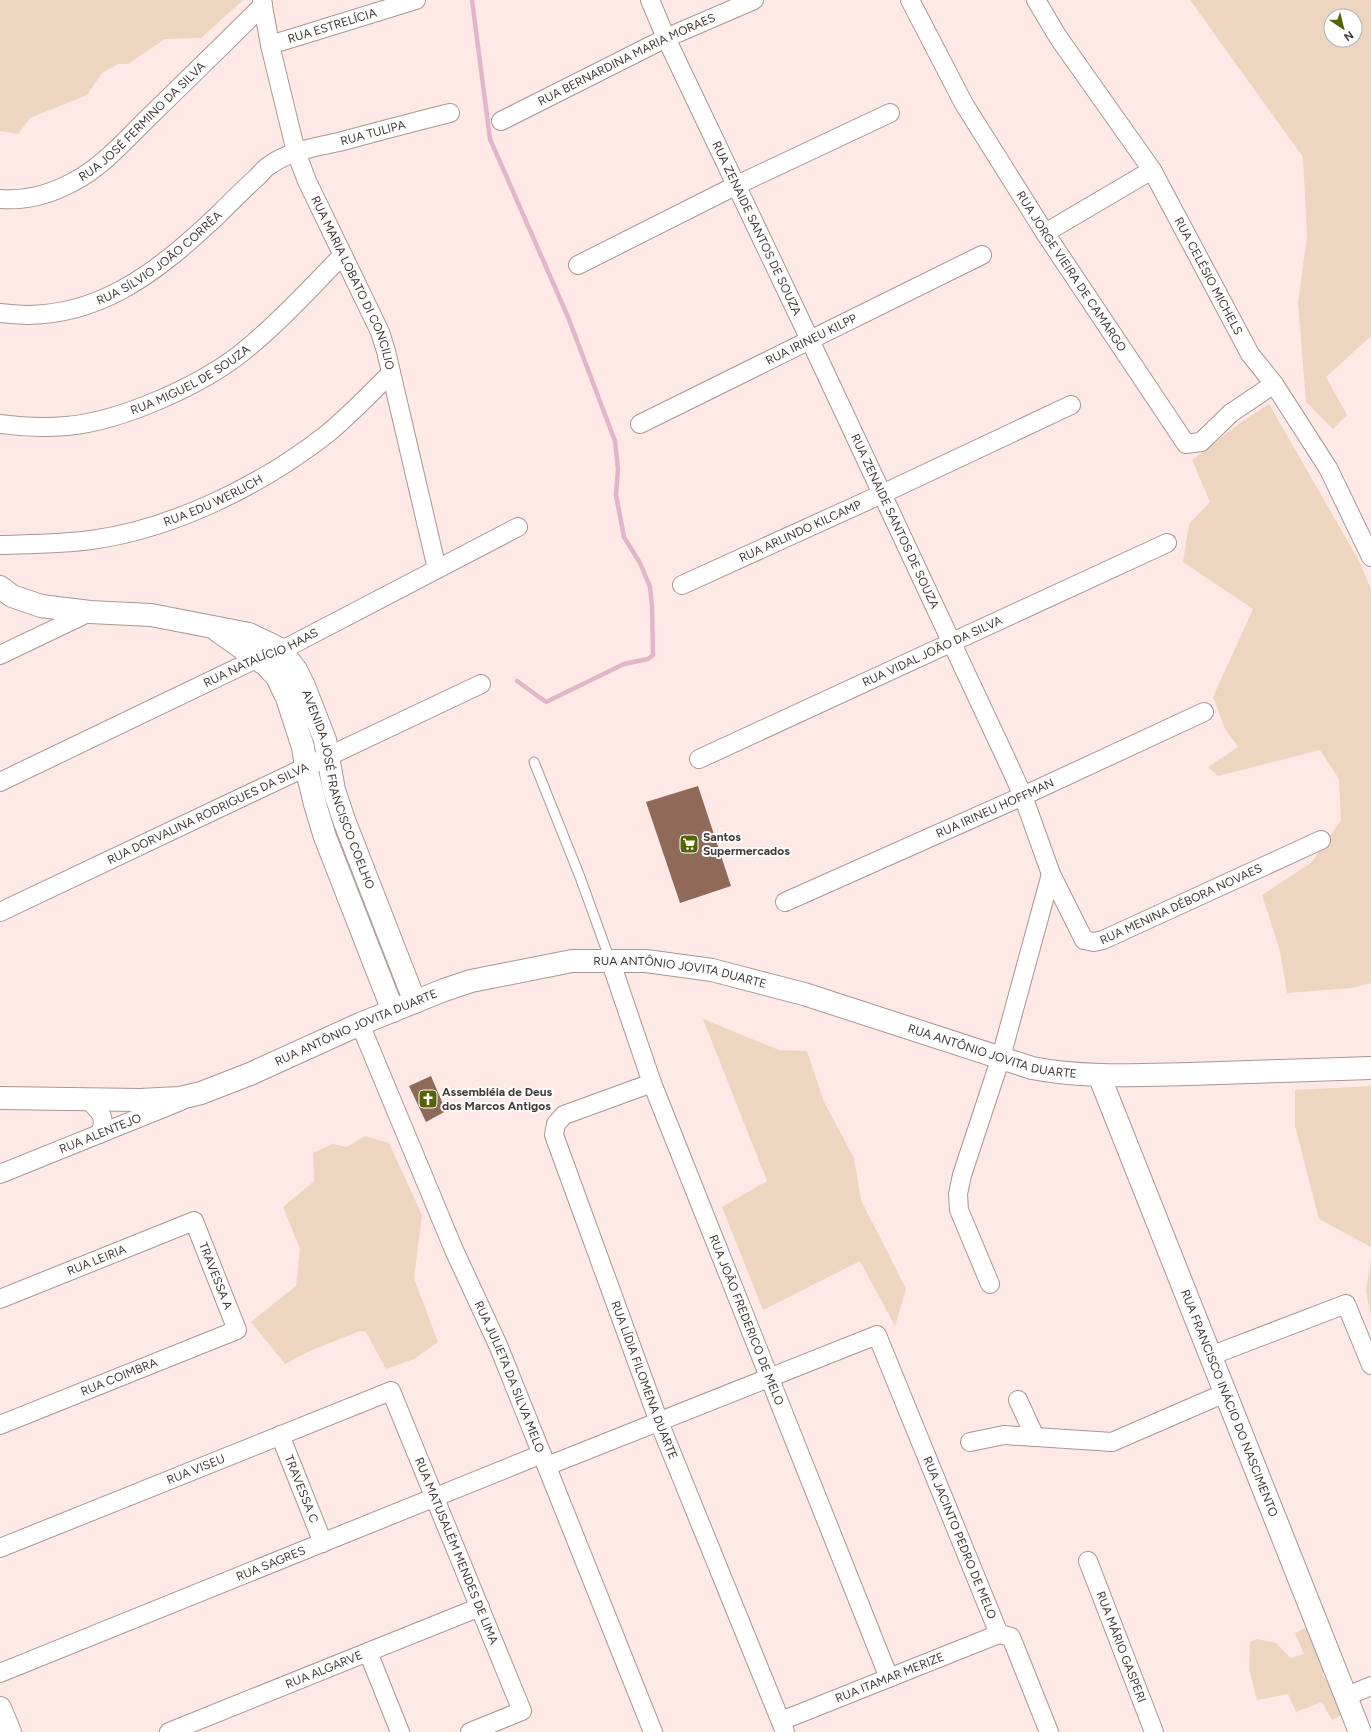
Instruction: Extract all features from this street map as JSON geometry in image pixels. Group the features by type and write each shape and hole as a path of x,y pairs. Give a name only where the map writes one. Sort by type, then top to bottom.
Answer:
{"main road":[{"name":"AVENIDA JOSÉ FRANCISCO COELHO","path":"0,587 12,596 41,606 90,612 151,615 249,634 281,650 296,670 304,686 325,740 334,790 344,820 415,1002"},
{"name":"AVENIDA JOSÉ FRANCISCO COELHO","path":"212,627 266,665 277,677 287,698 303,747 315,804 325,837 393,1011"},
{"name":"RUA ANTÔNIO JOVITA DUARTE","path":"0,1098 88,1100 180,1098 201,1093 250,1074 360,1024 471,981 572,961 610,960 646,960 712,970 804,994 1032,1068 1052,1072 1099,1075 1371,1068"},
{"name":"RUA FRANCISCO INÁCIO DO NASCIMENTO","path":"1099,1075 1360,1732"},
{"path":"0,1708 10,1732"}],"street":[{"name":"RUA ESTRELÍCIA","path":"270,45 416,0"},
{"name":"RUA ZENAIDE SANTOS DE SOUZA","path":"650,0 666,38 737,185 1023,796 1051,874"},
{"name":"RUA BERNARDINA MARIA MORAES","path":"501,120 666,38 754,0"},
{"name":"RUA JORGE VIEIRA DE CAMARGO","path":"910,0 964,104 1045,233 1186,444 1201,442 1231,413 1274,384"},
{"name":"RUA CELÉSIO MICHELS","path":"1036,0 1058,37 1152,170 1250,354 1274,384 1328,468 1371,557"},
{"name":"RUA MARIA LOBATO DI CONCILIO","path":"263,3 270,45 296,152 308,181 380,332 437,569"},
{"name":"RUA JOSÉ FERMINO DA SILVA","path":"0,199 20,199 45,194 73,182 86,174 113,152 263,3"},
{"name":"RUA TULIPA","path":"296,152 450,113"},
{"path":"578,264 737,185 890,113"},
{"name":"RUA SÍLVIO JOÃO CORRÊA","path":"0,313 42,315 60,312 109,296 129,286 166,261 186,245 270,164 296,152"},
{"path":"1045,233 1152,170"},
{"name":"RUA MIGUEL DE SOUZA","path":"0,424 36,427 73,425 114,416 177,391 213,372 244,351 266,332 343,255"},
{"name":"RUA IRINEU KILPP","path":"640,424 982,255"},
{"name":"RUA EDU WERLICH","path":"0,545 47,544 92,540 142,529 202,506 251,483 302,452 348,415 390,373"},
{"name":"RUA ARLINDO KILCAMP","path":"682,585 882,494 1071,405"},
{"name":"RUA NATALÍCIO HAAS","path":"0,782 257,659 281,650 518,527"},
{"name":"RUA VIDAL JOÃO DA SILVA","path":"699,759 1166,543"},
{"path":"0,655 90,612"},
{"name":"RUA DORVALINA RODRIGUES DA SILVA","path":"0,912 481,684"},
{"name":"RUA IRINEU HOFFMAN","path":"785,902 1023,796 1204,712"},
{"name":"RUA MENINA DÉBORA NOVAES","path":"1051,874 1084,940 1094,942 1103,940 1321,840"},
{"path":"990,1284 959,1210 958,1194 962,1175 1001,1057 1051,874"},
{"name":"RUA JOÃO FREDERICO DE MELO","path":"610,960 652,1083 890,1678"},
{"name":"RUA JULIETA DA SILVA MELO","path":"360,1024 454,1250 490,1324 653,1732"},
{"name":"RUA LÍDIA FILOMENA DUARTE","path":"652,1083 564,1115 556,1124 554,1135 659,1422 783,1727"},
{"name":"RUA ALENTEJO","path":"0,1174 201,1093"},
{"path":"88,1100 101,1114 103,1126 100,1134"},
{"name":"RUA LEIRIA","path":"0,1299 194,1221"},
{"name":"TRAVESSA A","path":"194,1221 238,1330"},
{"path":"1210,1356 1346,1304 1371,1365"},
{"name":"RUA COIMBRA","path":"0,1425 238,1330"},
{"name":"RUA SAGRES","path":"0,1673 434,1498 659,1422 877,1335"},
{"name":"RUA JACINTO PEDRO DE MELO","path":"877,1335 999,1634 1011,1637 1049,1732"},
{"name":"RUA VISEU","path":"0,1548 390,1390"},
{"name":"RUA MATUSALÉM MENDES DE LIMA","path":"390,1390 522,1711 471,1732"},
{"path":"970,1442 1004,1435 1112,1442 1225,1393"},
{"path":"1018,1400 1034,1437"},
{"name":"TRAVESSA C","path":"280,1435 323,1542"},
{"name":"RUA MÁRIO GASPERI","path":"1088,1561 1154,1732"},
{"name":"RUA ALGARVE","path":"168,1732 480,1607"},
{"name":"RUA ITAMAR MERIZE","path":"783,1727 890,1678 999,1634"},
{"path":"368,1652 400,1732"},
{"path":"1345,1697 1371,1686"}],"lane":[{"path":"534,762 580,877 610,960"}],"shaded area":[{"path":"0,0 242,1 201,38 165,39 128,64 118,64 102,73 87,95 30,118 18,134 0,131"},
{"path":"1190,0 1371,0 1371,336 1326,377 1347,415 1333,429 1306,402 1298,303 1307,236 1303,157"},
{"path":"1269,404 1359,561 1371,589 1371,983 1352,988 1287,993 1280,951 1262,895 1311,863 1341,820 1339,779 1320,750 1218,776 1208,767 1238,747 1225,729 1213,697 1253,609 1183,562 1189,524 1210,502 1192,460 1240,423"},
{"path":"703,1019 779,1050 807,1051 824,1102 854,1158 861,1200 906,1289 895,1326 860,1261 763,1310 722,1207 767,1181"},
{"path":"1371,1086 1371,1247 1319,1219 1295,1126 1295,1090"},
{"path":"365,1136 389,1143 422,1215 414,1278 438,1342 414,1359 386,1369 366,1332 360,1331 312,1350 285,1364 251,1322 296,1286 300,1249 283,1207 314,1181 313,1153 333,1144 347,1147"},
{"path":"1371,1260 1371,1317 1366,1291"},
{"path":"1324,1619 1342,1655 1322,1674 1347,1712 1332,1720 1322,1702 1296,1712 1288,1694 1257,1700 1249,1669 1250,1642 1257,1639 1276,1643 1291,1658 1304,1654 1295,1633"}],"building":[{"name":"Santos Supermercados","path":"698,786 731,886 680,903 646,802"},
{"name":"Assembléia de Deus dos Marcos Antigos","path":"431,1076 446,1111 426,1122 409,1086"}],"waterway":[{"path":"472,0 490,139 568,317 615,441 618,469 616,495 624,537 640,563 650,587 652,606 653,655 648,659 624,664 546,702 517,681"}],"place":[{"name":"Santos Supermercados","path":"689,844"},
{"name":"Assembléia de Deus dos Marcos Antigos","path":"428,1099"}]}
